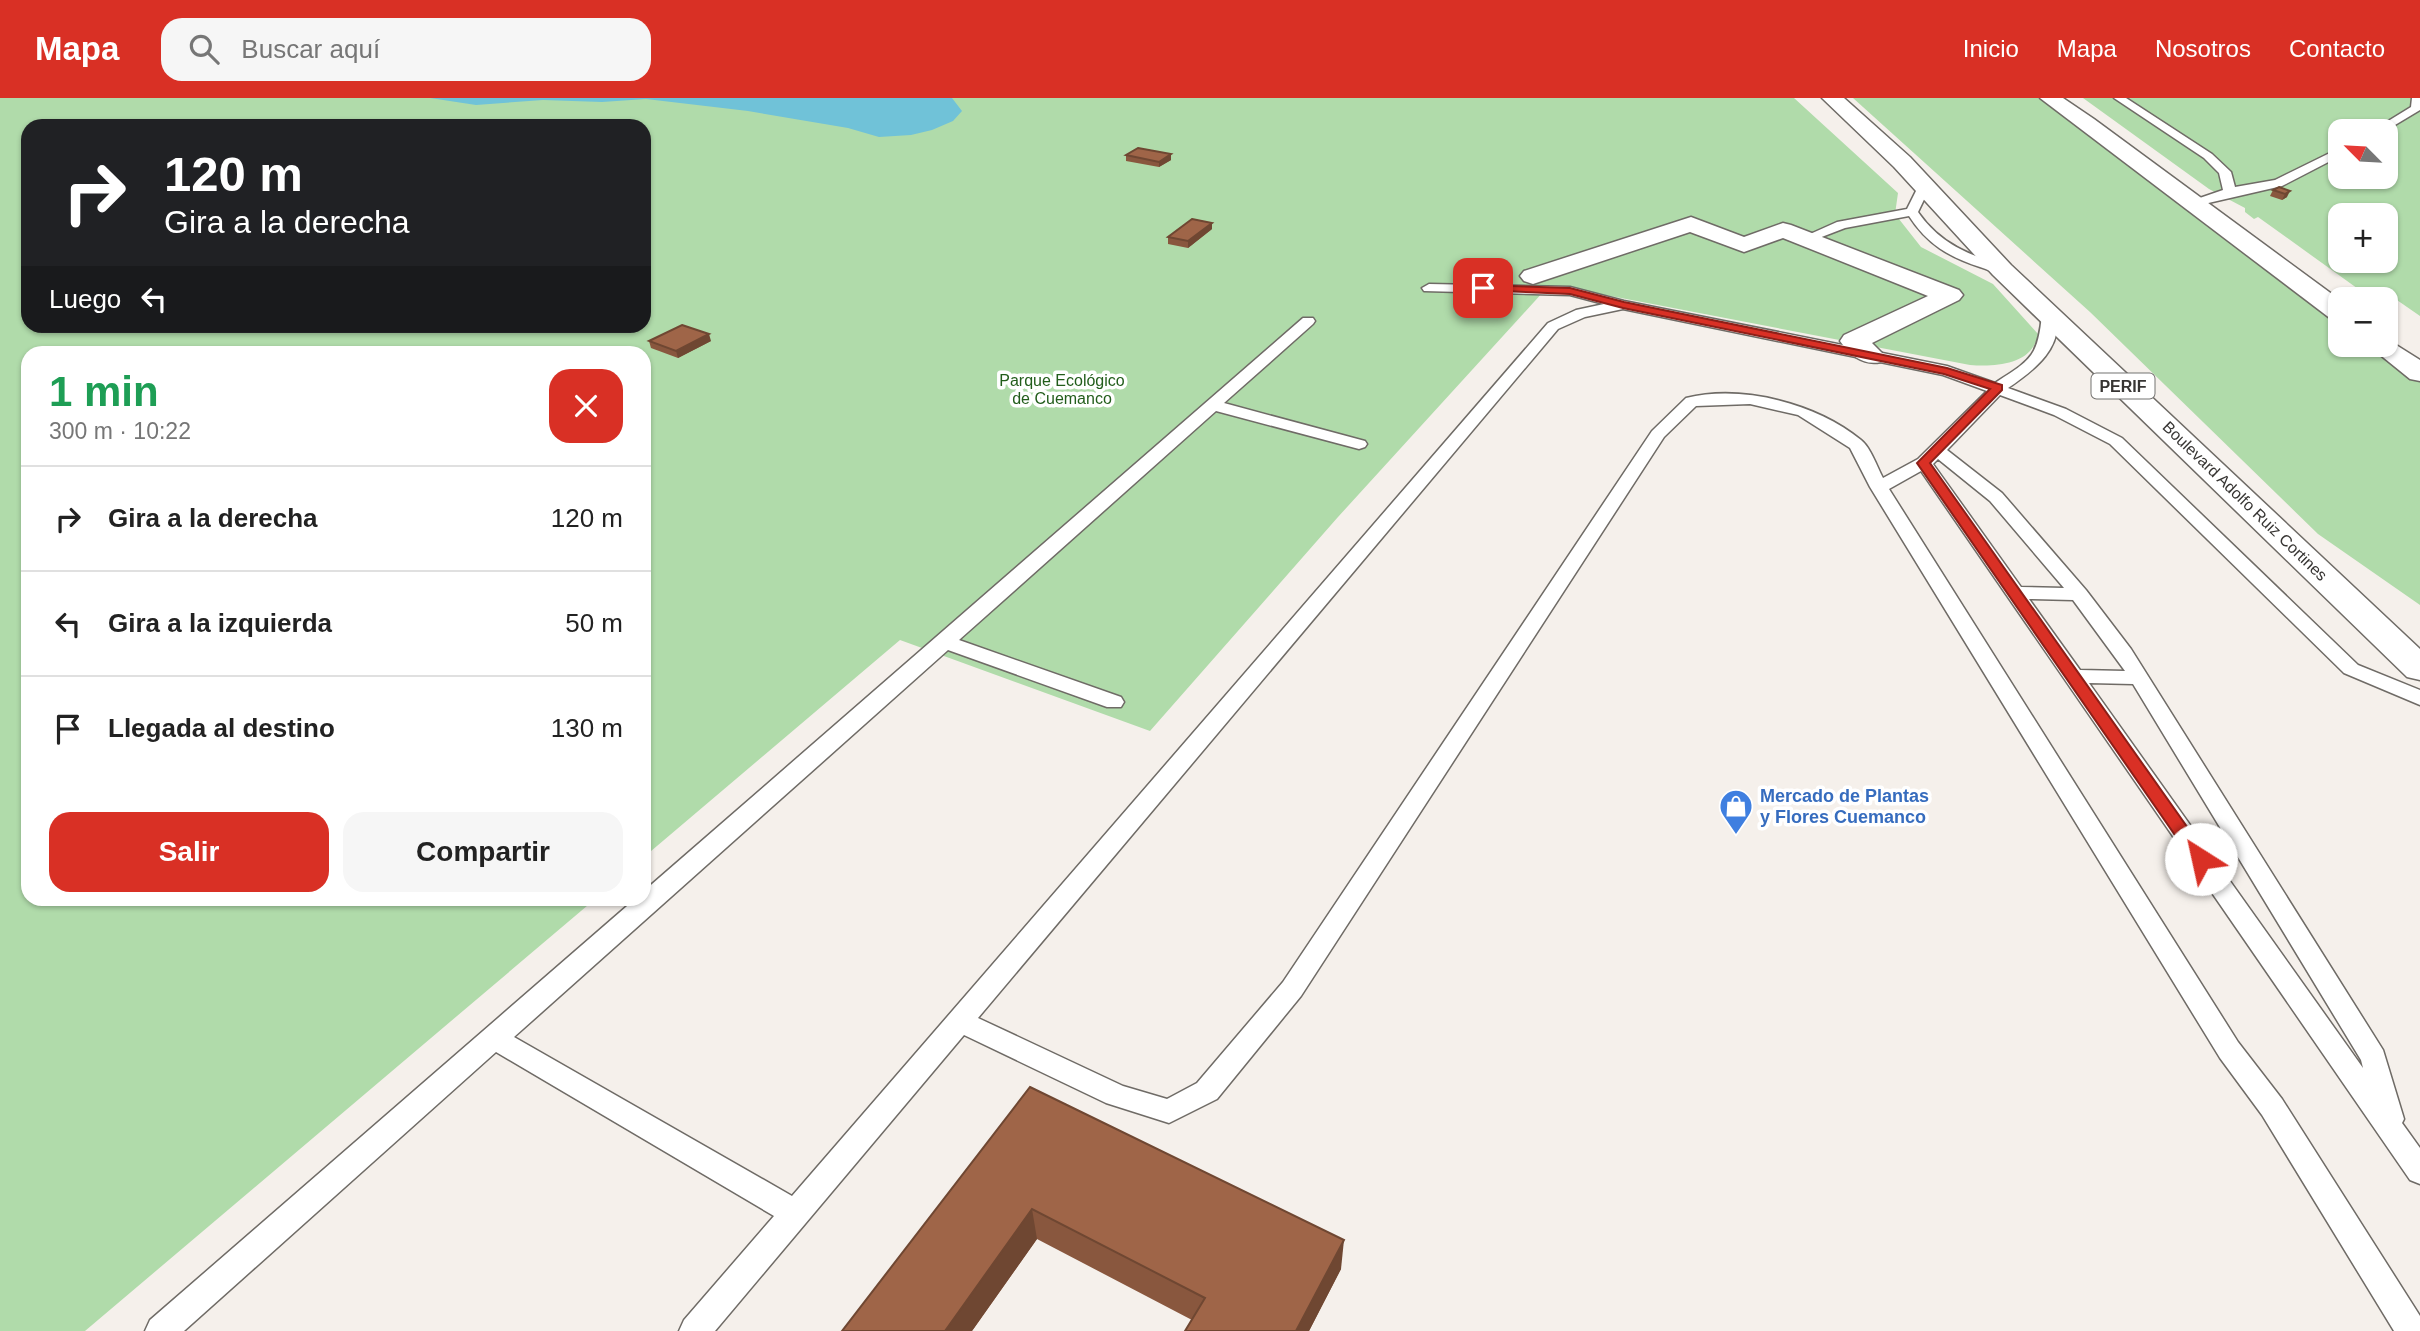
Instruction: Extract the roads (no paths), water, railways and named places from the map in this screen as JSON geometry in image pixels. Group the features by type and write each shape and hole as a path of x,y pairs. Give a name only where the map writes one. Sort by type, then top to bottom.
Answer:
{"main road":[{"name":"Boulevard Adolfo Ruiz Cortines","path":"1832,98 1902,162 1918,199 2002,270 2420,668"},
{"path":"2050,98 2328,304"},
{"path":"1533,276 1690,224 1744,245 1783,230 1950,295 1854,341 1871,356"},
{"path":"2398,357 2420,373"}],"lane":[{"path":"2119,98 2208,156 2225,172 2230,182 2230,192"},
{"path":"2398,124 2404,122 2416,108 2417,98"},
{"path":"2195,204 2230,192 2278,183 2328,157"},
{"path":"1806,239 1918,199"},
{"path":"1429,288 1570,291 1623,305 1947,371 2060,412 2116,441 2351,669 2420,698"},
{"path":"695,1331 1553,326 1581,313 1623,305"},
{"path":"1879,487 1931,457 1997,388 2031,366 2047,343 2049,314"},
{"path":"651,899 1308,321"},
{"path":"959,1021 1116,1095 1169,1111 1207,1091 1292,989 1652,443 1692,401 1750,399 1804,412 1857,445 1879,487 2229,1050 2272,1107 2412,1331"},
{"path":"1213,405 1359,444"},
{"path":"1931,457 2014,593 2420,1171"},
{"path":"1931,457 1996,497 2079,594 2139,678 2374,1058 2394,1135"},
{"path":"2014,593 2079,594"},
{"path":"946,642 1114,702"},
{"path":"2073,676 2139,678"},
{"path":"161,1331 643,906"},
{"path":"493,1037 584,1093 695,1153 794,1213"}],"water":[{"path":"430,98 952,98 962,111 953,121 932,130 911,135 879,137 848,128 748,111 646,99 602,102 543,100 476,105"}],"place":[{"name":"Mercado de Plantas y Flores Cuemanco","path":"1736,836"}],"park label":[{"name":"Parque Ecológico de Cuemanco","path":"1062,389"}]}
